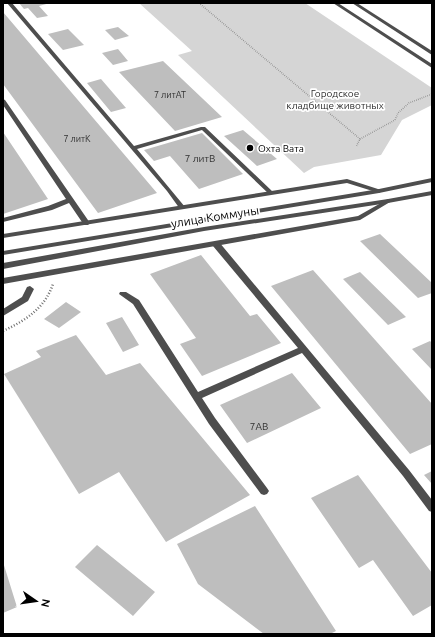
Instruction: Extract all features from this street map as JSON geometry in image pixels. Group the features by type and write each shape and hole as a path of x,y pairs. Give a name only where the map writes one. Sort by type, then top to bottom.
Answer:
{"street":[{"path":"9,3 182,207"},
{"path":"336,3 432,66"},
{"path":"354,3 432,53"},
{"path":"3,101 86,223"},
{"path":"133,148 203,128 271,193"},
{"name":"улица Коммуны","path":"3,253 379,191 432,180"},
{"path":"3,236 347,181 379,191"},
{"name":"улица Коммуны","path":"3,266 204,229 388,201 432,192"},
{"path":"3,220 50,208 71,200"},
{"path":"3,281 360,218 388,201"},
{"path":"216,244 302,350 406,473 432,508"},
{"path":"3,313 25,299 30,289"},
{"path":"123,294 136,302 196,397 264,491"},
{"path":"196,397 302,350"}],"path":[{"path":"199,3 360,139"},
{"path":"356,147 360,139 395,120 398,113 409,103 432,94"}],"green space":[{"name":"Городское кладбище животных","path":"139,3 305,3 432,88 432,105 402,120 381,155 314,167 304,173 178,55 192,51"}],"building":[{"path":"19,3 50,3 39,6 48,16 37,18 28,8 24,9"},
{"path":"3,12 157,193 98,213 3,84"},
{"path":"118,27 129,36 115,40 105,30"},
{"path":"68,29 84,45 63,50 48,34"},
{"path":"118,49 128,61 113,65 102,53"},
{"path":"163,61 222,117 175,131 119,72"},
{"path":"101,79 126,108 111,112 87,83"},
{"name":"Охта Вата","path":"243,130 277,159 257,166 224,136"},
{"path":"3,132 48,199 3,214"},
{"path":"202,133 243,174 199,189 170,156 154,161 144,150"},
{"path":"380,234 432,283 432,293 418,298 360,241"},
{"path":"201,255 250,316 257,314 281,343 202,376 180,344 196,338 150,274"},
{"path":"313,270 432,404 432,444 410,454 271,286"},
{"path":"360,272 406,317 388,325 343,279"},
{"path":"66,302 81,312 59,328 44,319"},
{"path":"122,317 139,345 123,352 106,323"},
{"path":"76,335 106,375 140,363 250,495 166,542 119,472 79,494 4,374 41,357 36,351"},
{"path":"430,341 432,343 432,370 412,349"},
{"path":"292,373 321,408 247,443 220,405"},
{"path":"432,471 432,484 424,475"},
{"path":"358,475 432,573 432,605 413,616 373,560 359,568 311,498"},
{"path":"255,506 336,631 330,634 264,634 198,584 177,544"},
{"path":"97,545 155,592 133,616 75,567"},
{"path":"3,562 17,607 3,613"}],"place":[{"name":"Охта Вата","path":"250,148"}]}
